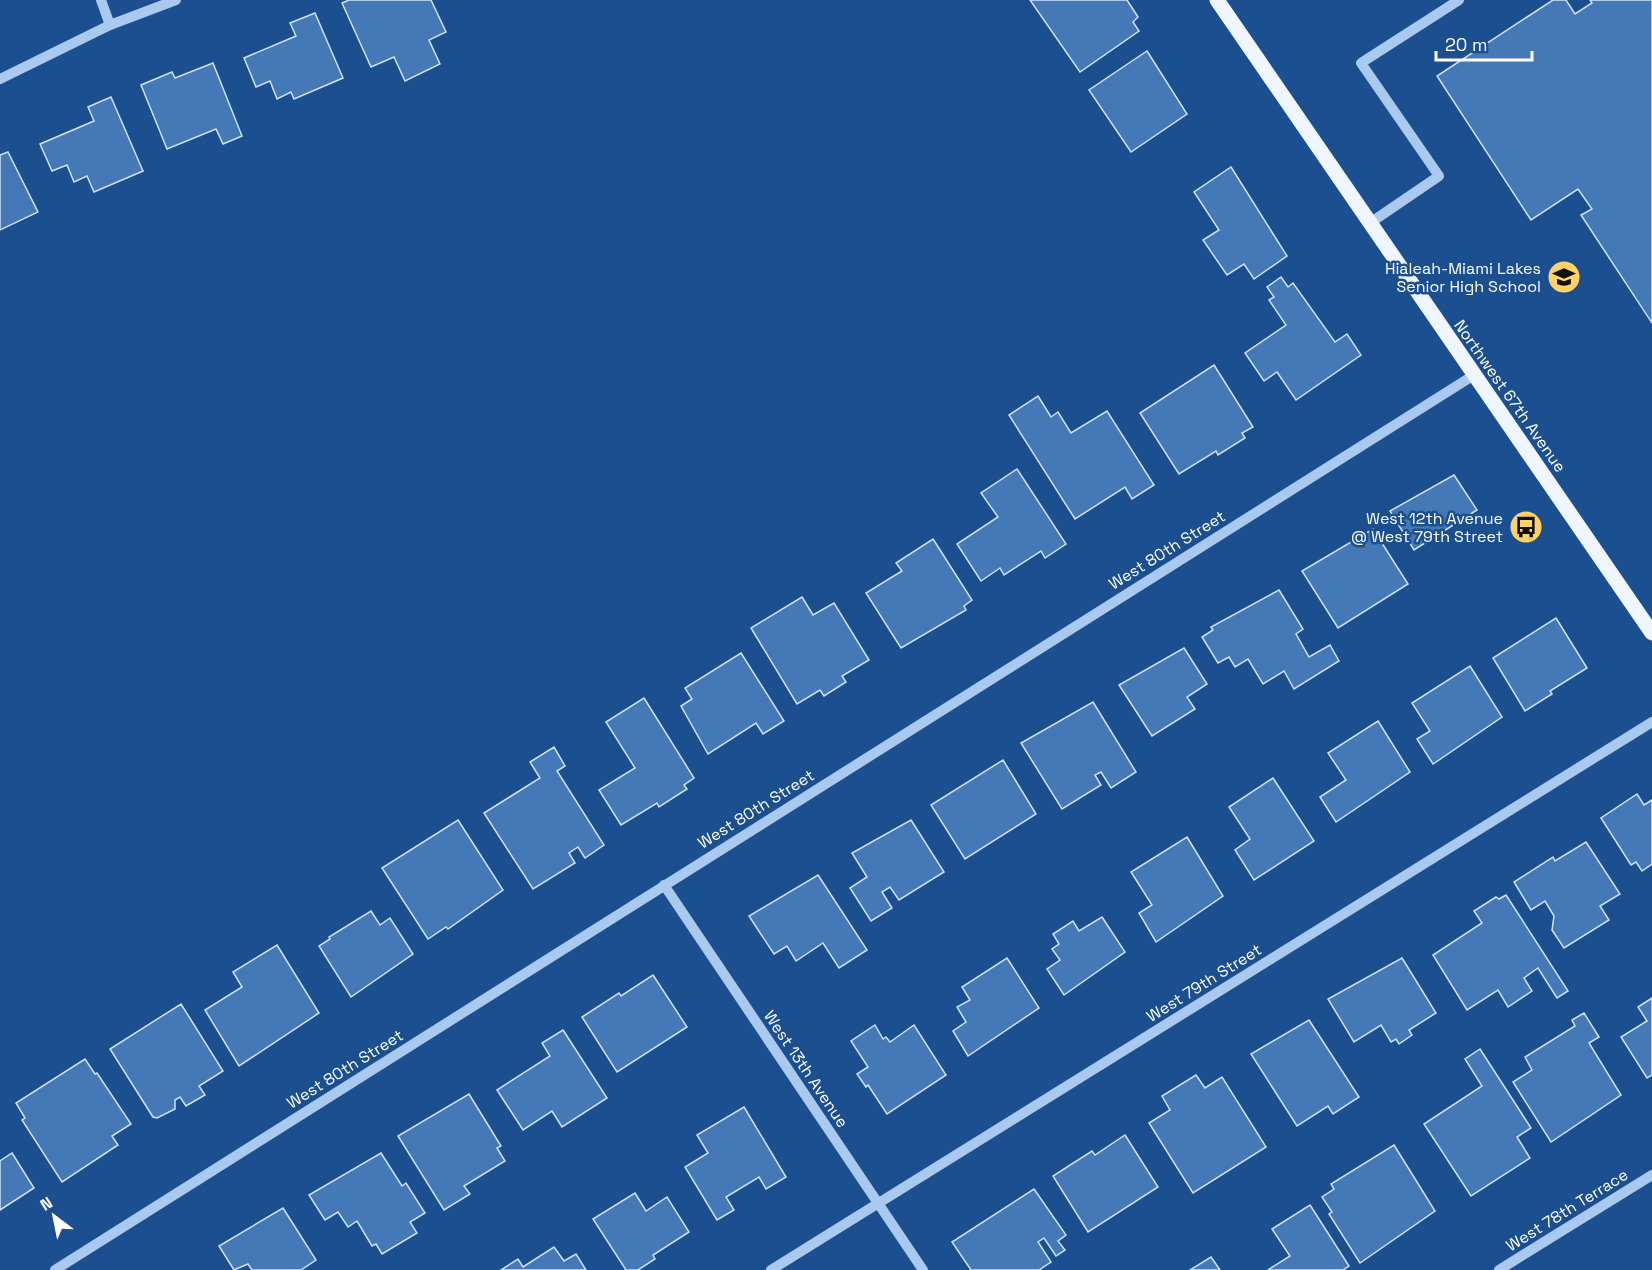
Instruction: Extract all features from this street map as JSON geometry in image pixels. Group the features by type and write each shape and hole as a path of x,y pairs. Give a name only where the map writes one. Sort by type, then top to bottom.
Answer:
{"main road":[{"name":"Northwest 67th Avenue","path":"1216,0 1652,633"}],"street":[{"path":"101,0 110,25"},
{"path":"0,79 110,25 176,0"},
{"path":"1370,223 1439,176 1361,63 1459,0"},
{"name":"West 80th Street","path":"55,1270 1474,375"},
{"name":"West 79th Street","path":"771,1270 1652,722"},
{"name":"West 13th Avenue","path":"664,885 923,1270"},
{"name":"West 78th Terrace","path":"1499,1270 1652,1175"}],"building":[{"path":"349,0 431,0 446,32 429,40 440,64 405,81 394,57 371,67 342,3"},
{"path":"1030,0 1127,0 1138,17 1133,22 1139,31 1080,72"},
{"path":"1553,0 1566,0 1575,14 1592,3 1590,0 1652,0 1652,323 1581,215 1592,209 1578,189 1531,220 1437,76"},
{"path":"315,13 343,78 294,99 291,92 277,99 270,81 256,87 244,58 296,36 290,23"},
{"path":"1147,51 1187,114 1131,152 1089,90"},
{"path":"213,63 242,136 223,144 216,129 167,149 141,85 172,72 175,78"},
{"path":"111,97 143,171 94,192 87,176 74,182 67,165 52,171 40,144 94,121 88,107"},
{"path":"8,152 38,212 0,230 0,155"},
{"path":"1231,167 1287,256 1254,279 1244,264 1227,275 1203,240 1219,230 1194,192"},
{"path":"1281,277 1288,287 1293,283 1335,342 1347,334 1361,355 1296,400 1277,372 1264,381 1245,353 1286,325 1269,300 1274,297 1267,287"},
{"path":"1214,365 1253,427 1242,433 1245,438 1218,455 1216,451 1179,474 1140,413"},
{"path":"1038,396 1051,417 1058,412 1071,433 1107,411 1154,485 1132,499 1125,487 1075,519 1009,415"},
{"path":"1017,469 1066,544 1045,558 1041,551 1004,575 1000,568 981,581 957,544 998,517 981,493"},
{"path":"1454,475 1477,510 1414,550 1390,511"},
{"path":"1373,529 1408,584 1338,628 1302,571"},
{"path":"933,539 972,600 964,606 966,610 901,648 866,593 902,571 896,563"},
{"path":"1279,590 1303,629 1296,634 1309,657 1330,645 1339,661 1294,689 1284,671 1263,684 1248,659 1235,667 1229,657 1218,663 1202,637 1213,630 1211,627"},
{"path":"802,597 813,615 834,603 869,660 842,676 846,682 824,696 820,690 797,704 751,628"},
{"path":"1556,618 1587,668 1550,691 1552,694 1525,711 1493,658"},
{"path":"1184,648 1207,684 1187,697 1195,709 1152,736 1119,685"},
{"path":"741,653 784,721 763,734 756,723 708,754 681,706 692,699 685,688"},
{"path":"1470,666 1502,717 1433,764 1417,739 1430,731 1412,703"},
{"path":"644,698 694,778 684,785 687,789 659,807 657,803 621,825 599,790 635,768 606,722"},
{"path":"1093,702 1136,772 1111,788 1101,772 1095,775 1101,785 1062,809 1021,743"},
{"path":"1378,721 1410,772 1336,822 1320,797 1346,780 1328,753"},
{"path":"554,747 565,766 557,771 604,845 585,858 578,847 569,853 575,863 533,889 484,813 540,778 530,762"},
{"path":"1003,760 1036,814 965,859 931,805"},
{"path":"1273,778 1314,841 1254,880 1235,850 1250,839 1229,807"},
{"path":"1637,794 1644,805 1652,800 1652,864 1642,871 1636,862 1631,865 1601,818"},
{"path":"458,820 503,890 448,929 446,927 428,939 382,868"},
{"path":"911,820 944,872 899,900 890,887 882,892 892,908 871,921 850,888 867,877 852,853"},
{"path":"1187,837 1223,896 1156,942 1139,913 1152,905 1131,872"},
{"path":"1586,842 1620,894 1600,906 1609,920 1564,948 1552,930 1554,916 1545,901 1531,910 1514,882 1553,857 1555,861"},
{"path":"818,875 867,950 839,968 823,943 796,961 787,946 774,954 749,916"},
{"path":"1506,895 1568,991 1557,998 1538,968 1524,978 1532,991 1508,1007 1498,990 1467,1010 1433,955 1482,923 1474,911 1496,897 1499,899"},
{"path":"371,911 380,925 390,918 413,954 351,997 319,946 330,939 329,937"},
{"path":"1102,917 1125,952 1064,995 1047,969 1060,960 1052,949 1059,944 1053,934 1073,921 1079,931"},
{"path":"277,945 319,1013 239,1066 205,1010 242,987 233,972"},
{"path":"1007,958 1039,1008 968,1056 953,1031 966,1022 957,1007 970,1000 962,987"},
{"path":"1402,958 1436,1013 1409,1030 1412,1035 1399,1044 1396,1039 1391,1042 1381,1025 1354,1042 1328,999"},
{"path":"653,975 687,1027 617,1072 582,1017 619,993 621,996"},
{"path":"1652,998 1652,1075 1647,1078 1621,1037 1647,1021 1638,1007"},
{"path":"181,1004 223,1071 199,1086 205,1095 186,1106 180,1097 175,1100 175,1109 157,1118 153,1117 110,1049"},
{"path":"1584,1013 1599,1037 1589,1043 1621,1095 1551,1142 1513,1082 1532,1070 1525,1057 1575,1026 1572,1020"},
{"path":"1309,1020 1359,1097 1333,1114 1328,1106 1297,1126 1251,1054"},
{"path":"875,1025 883,1039 886,1037 890,1042 914,1025 946,1075 887,1114 868,1085 866,1087 857,1074 868,1067 851,1041"},
{"path":"563,1030 607,1098 562,1127 552,1111 523,1130 497,1090 550,1056 542,1043"},
{"path":"1480,1049 1531,1128 1517,1137 1530,1158 1471,1196 1424,1124 1482,1086 1465,1059"},
{"path":"85,1059 131,1124 112,1136 118,1145 62,1182 22,1120 25,1118 16,1103"},
{"path":"1196,1075 1205,1088 1222,1077 1266,1147 1193,1193 1149,1123 1170,1110 1162,1096"},
{"path":"469,1094 501,1146 497,1148 505,1161 464,1186 470,1194 444,1210 398,1136"},
{"path":"744,1107 786,1177 766,1189 759,1177 726,1197 734,1210 717,1220 685,1167 708,1153 697,1135"},
{"path":"1125,1135 1158,1187 1088,1232 1053,1176 1092,1151 1095,1155"},
{"path":"1394,1145 1435,1211 1360,1263 1329,1214 1332,1212 1322,1197 1334,1189 1331,1184"},
{"path":"12,1153 34,1188 0,1210 0,1161"},
{"path":"381,1153 402,1186 406,1183 425,1213 410,1222 417,1233 382,1254 376,1244 372,1246 357,1221 348,1227 338,1212 325,1220 309,1195"},
{"path":"1034,1189 1066,1235 1058,1241 1065,1250 1056,1256 1044,1238 1038,1242 1051,1262 1039,1270 971,1270 952,1242"},
{"path":"635,1193 646,1211 667,1197 689,1232 653,1255 655,1259 638,1270 626,1270 593,1219"},
{"path":"1310,1205 1349,1266 1343,1270 1268,1270 1290,1256 1272,1229"},
{"path":"283,1208 316,1260 301,1270 252,1270 248,1264 234,1270 219,1246"},
{"path":"554,1247 564,1261 576,1254 586,1270 501,1270 518,1259 523,1267"},
{"path":"1211,1257 1220,1270 1190,1270"}],"place":[{"name":"Hialeah-Miami Lakes Senior High School","path":"1564,277"},
{"name":"West 12th Avenue @ West 79th Street","path":"1526,527"}]}
